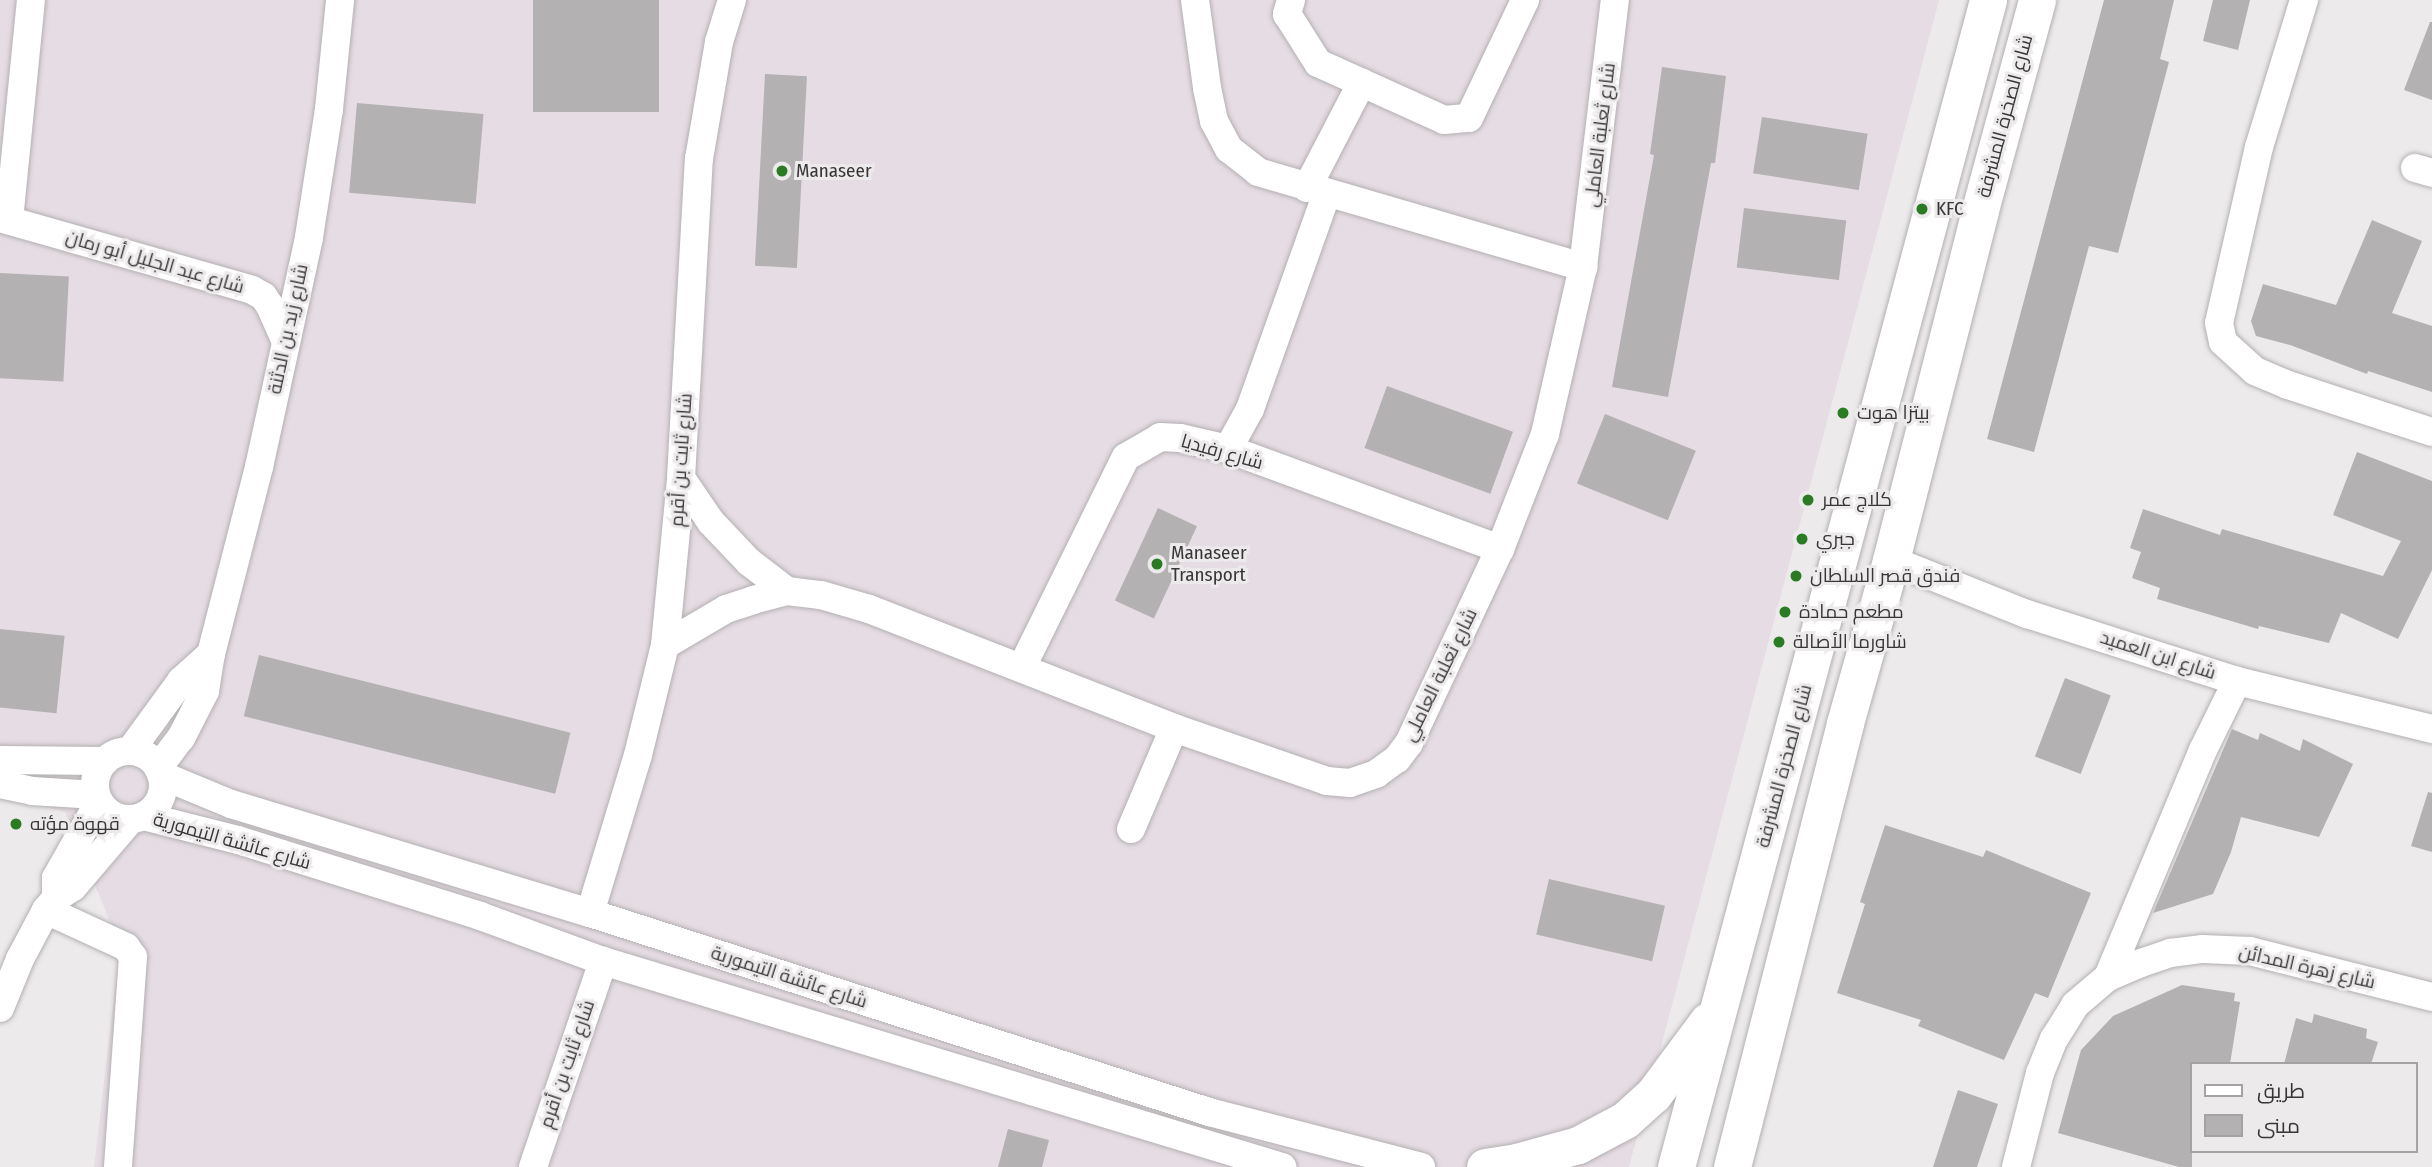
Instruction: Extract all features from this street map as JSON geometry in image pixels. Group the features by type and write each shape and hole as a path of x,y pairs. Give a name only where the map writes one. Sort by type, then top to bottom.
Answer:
{"main road":[{"name":"شارع الصخرة المشرفة","path":"1676,1167 1724,997 1988,0"},
{"name":"شارع الصخرة المشرفة","path":"1732,1167 1841,736 1891,560 1980,210 2037,0"},
{"path":"1485,1167 1516,1162 1578,1144 1625,1119 1653,1095 1724,997"}],"street":[{"path":"4,219 31,0"},
{"name":"شارع زيد بن الدثنة","path":"160,772 205,691 211,654 259,467 311,224 329,108 340,0"},
{"name":"شارع ثابت بن أقرم","path":"590,913 638,755 665,645 681,478 699,159 719,42 732,0"},
{"path":"1195,0 1214,121 1229,149 1258,172 1583,267"},
{"path":"1292,0 1287,14 1318,62 1444,120 1469,117 1525,0"},
{"name":"شارع ثعلبة العاملي","path":"665,645 726,609 787,590 821,595 869,609 1174,728 1327,781 1350,783 1376,774 1397,759 1409,743 1500,549 1545,434 1583,267 1615,0"},
{"path":"2304,0 2259,147 2219,323 2222,342 2255,371 2288,386 2432,432"},
{"path":"1228,449 1250,410 1317,190 1362,82"},
{"name":"شارع عبد الجليل أبو رمان","path":"4,219 252,290 263,296 270,306 285,339"},
{"name":"شارع رفيديا","path":"1023,667 1126,457 1160,438 1180,438 1228,449 1500,549"},
{"name":"شارع ثعلبة العاملي","path":"681,478 711,522 749,562 787,590"},
{"name":"شارع ابن العميد","path":"1891,560 2026,614 2237,681 2432,729"},
{"path":"137,817 118,817 98,798 95,783 181,681 211,654"},
{"path":"2108,977 2203,750 2237,681"},
{"path":"1131,829 1174,728"},
{"path":"0,760 146,756 160,772 162,791 156,806 137,817 73,887 51,904"},
{"name":"شارع عائشة التيمورية","path":"160,772 232,804 590,913 1209,1112 1421,1167"},
{"path":"0,784 32,791 98,798"},
{"path":"0,1008 51,904 56,878 98,798"},
{"name":"شارع عائشة التيمورية","path":"137,817 169,820 315,864 480,916 603,961 1233,1160 1282,1167"},
{"path":"51,904 126,947 132,957 118,1167"},
{"name":"شارع زهرة المدائن","path":"2016,1167 2040,1073 2054,1039 2075,1005 2108,977 2171,953 2203,949 2250,951 2432,997"},
{"name":"شارع ثابت بن أقرم","path":"533,1167 603,961"}],"shaded area":[{"path":"0,0 1939,0 1629,1167 94,1167 120,946 65,812 0,794"}],"building":[{"path":"533,0 659,0 659,112 533,112"},
{"path":"2104,0 2174,0 2160,59 2169,62 2118,253 2089,246 2034,452 1987,439"},
{"path":"2213,0 2250,0 2238,50 2203,41"},
{"path":"2432,22 2432,100 2404,90"},
{"path":"1662,67 1726,76 1715,163 1711,163 1668,397 1612,387 1654,155 1650,154"},
{"name":"Manaseer","path":"765,74 807,76 797,268 755,266"},
{"path":"357,103 484,114 476,204 349,193"},
{"path":"1762,117 1868,134 1859,190 1753,173"},
{"path":"1744,208 1846,221 1839,280 1737,268"},
{"path":"2372,220 2422,241 2392,313 2432,326 2432,392 2368,371 2367,374 2290,345 2256,336 2251,321 2263,284 2336,305"},
{"path":"0,273 69,277 63,381 0,378"},
{"path":"1387,386 1513,432 1490,494 1364,448"},
{"path":"1605,414 1696,451 1668,520 1577,484"},
{"path":"2357,452 2432,481 2432,570 2398,639 2341,613 2329,643 2259,626 2258,629 2157,599 2160,588 2132,578 2141,552 2130,548 2143,509 2220,535 2222,529 2383,576 2401,541 2333,515"},
{"name":"Manaseer Transport","path":"1158,508 1197,526 1154,619 1115,600"},
{"path":"0,629 65,636 56,713 0,707"},
{"path":"259,655 570,733 555,794 244,716"},
{"path":"2065,678 2111,696 2081,774 2035,756"},
{"path":"2232,729 2258,740 2260,733 2300,751 2303,739 2353,764 2319,837 2241,817 2231,852 2213,894 2153,913"},
{"path":"2428,792 2432,793 2432,852 2411,846"},
{"path":"1885,825 1983,857 1986,850 2091,893 2048,998 2035,993 2004,1060 1918,1026 1921,1020 1837,993 1865,904 1860,902"},
{"path":"1549,879 1665,906 1652,961 1536,935"},
{"path":"2182,985 2235,993 2234,1001 2240,1002 2230,1062 2190,1062 2192,1167 2179,1167 2058,1133 2081,1050 2113,1016"},
{"path":"2314,1014 2367,1029 2366,1038 2378,1042 2372,1062 2285,1062 2296,1018 2312,1023"},
{"path":"1958,1090 1998,1104 1977,1167 1933,1167"},
{"path":"1008,1129 1049,1140 1042,1167 998,1167"}],"place":[{"name":"Manaseer","path":"782,171"},
{"name":"KFC","path":"1922,209"},
{"name":"بيتزا هوت","path":"1843,413"},
{"name":"كلاج عمر","path":"1808,500"},
{"name":"جبري","path":"1802,539"},
{"name":"Manaseer Transport","path":"1157,564"},
{"name":"فندق قصر السلطان","path":"1796,576"},
{"name":"مطعم حمادة","path":"1785,612"},
{"name":"شاورما الأصالة","path":"1779,642"},
{"name":"قهوة مؤته","path":"16,824"}]}
